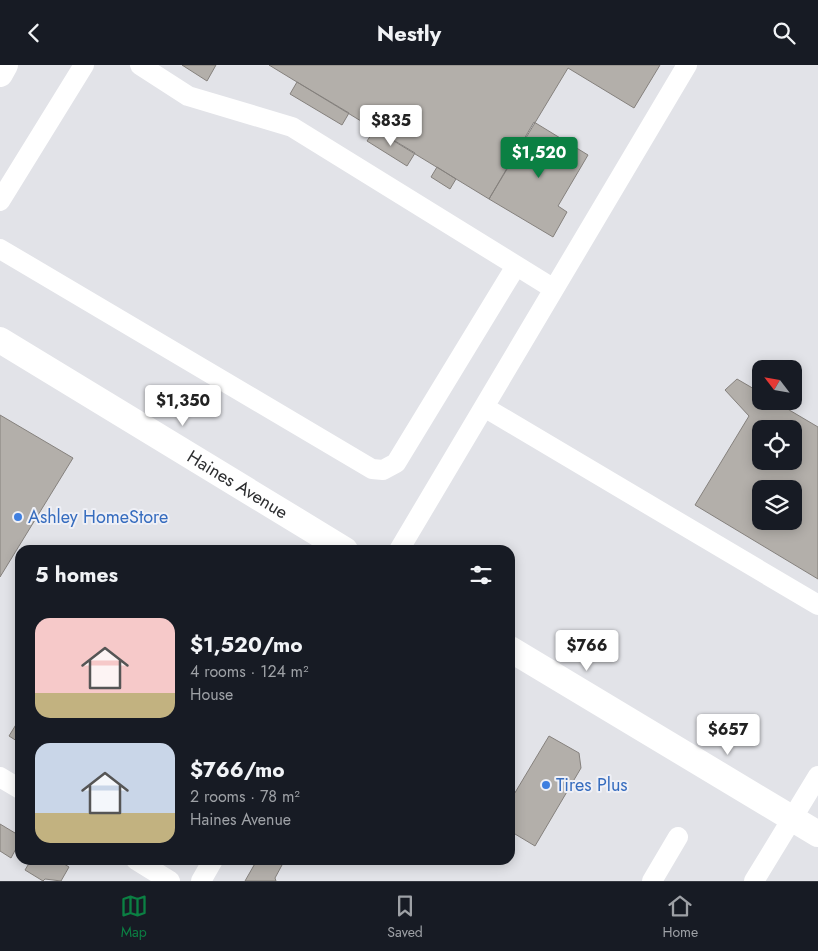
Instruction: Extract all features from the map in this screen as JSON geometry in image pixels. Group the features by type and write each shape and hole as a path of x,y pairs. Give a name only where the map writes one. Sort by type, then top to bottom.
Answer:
{"main road":[{"path":"0,74 5,65"},
{"name":"Haines Avenue","path":"0,340 338,545"},
{"path":"515,652 818,834"}],"street":[{"path":"0,201 84,65"},
{"path":"140,65 188,96 292,127 554,289"},
{"path":"402,545 687,65"},
{"path":"0,249 372,469 383,470 396,463 516,265"},
{"path":"484,407 818,605"},
{"path":"754,881 818,776"},
{"path":"0,777 15,786"},
{"path":"652,881 678,837"},
{"path":"144,865 170,881"},
{"path":"201,881 210,865"}],"building":[{"path":"182,65 216,65 207,81"},
{"path":"269,65 660,65 634,108 568,68 489,199"},
{"path":"297,82 349,113 342,125 290,94"},
{"path":"534,122 588,155 558,206 567,212 553,237 489,199"},
{"path":"375,129 415,153 407,166 367,141"},
{"path":"437,167 456,179 450,189 431,177"},
{"path":"737,379 752,388 752,410 789,410 818,427 818,579 695,505 749,416 725,390"},
{"name":"Ashley HomeStore","path":"0,415 73,458 20,545 15,545 15,553 0,577"},
{"path":"15,726 15,740 9,736"},
{"name":"Tires Plus","path":"549,736 579,753 581,768 535,846 515,834 515,793"},
{"path":"0,824 15,833 15,850 11,858 0,851"},
{"path":"28,865 66,865 69,867 61,881 45,879 43,881 25,870"},
{"path":"254,865 282,865 275,878 276,881 245,881"}],"place":[{"name":"Ashley HomeStore","path":"18,517"},
{"name":"Tires Plus","path":"546,785"}]}
